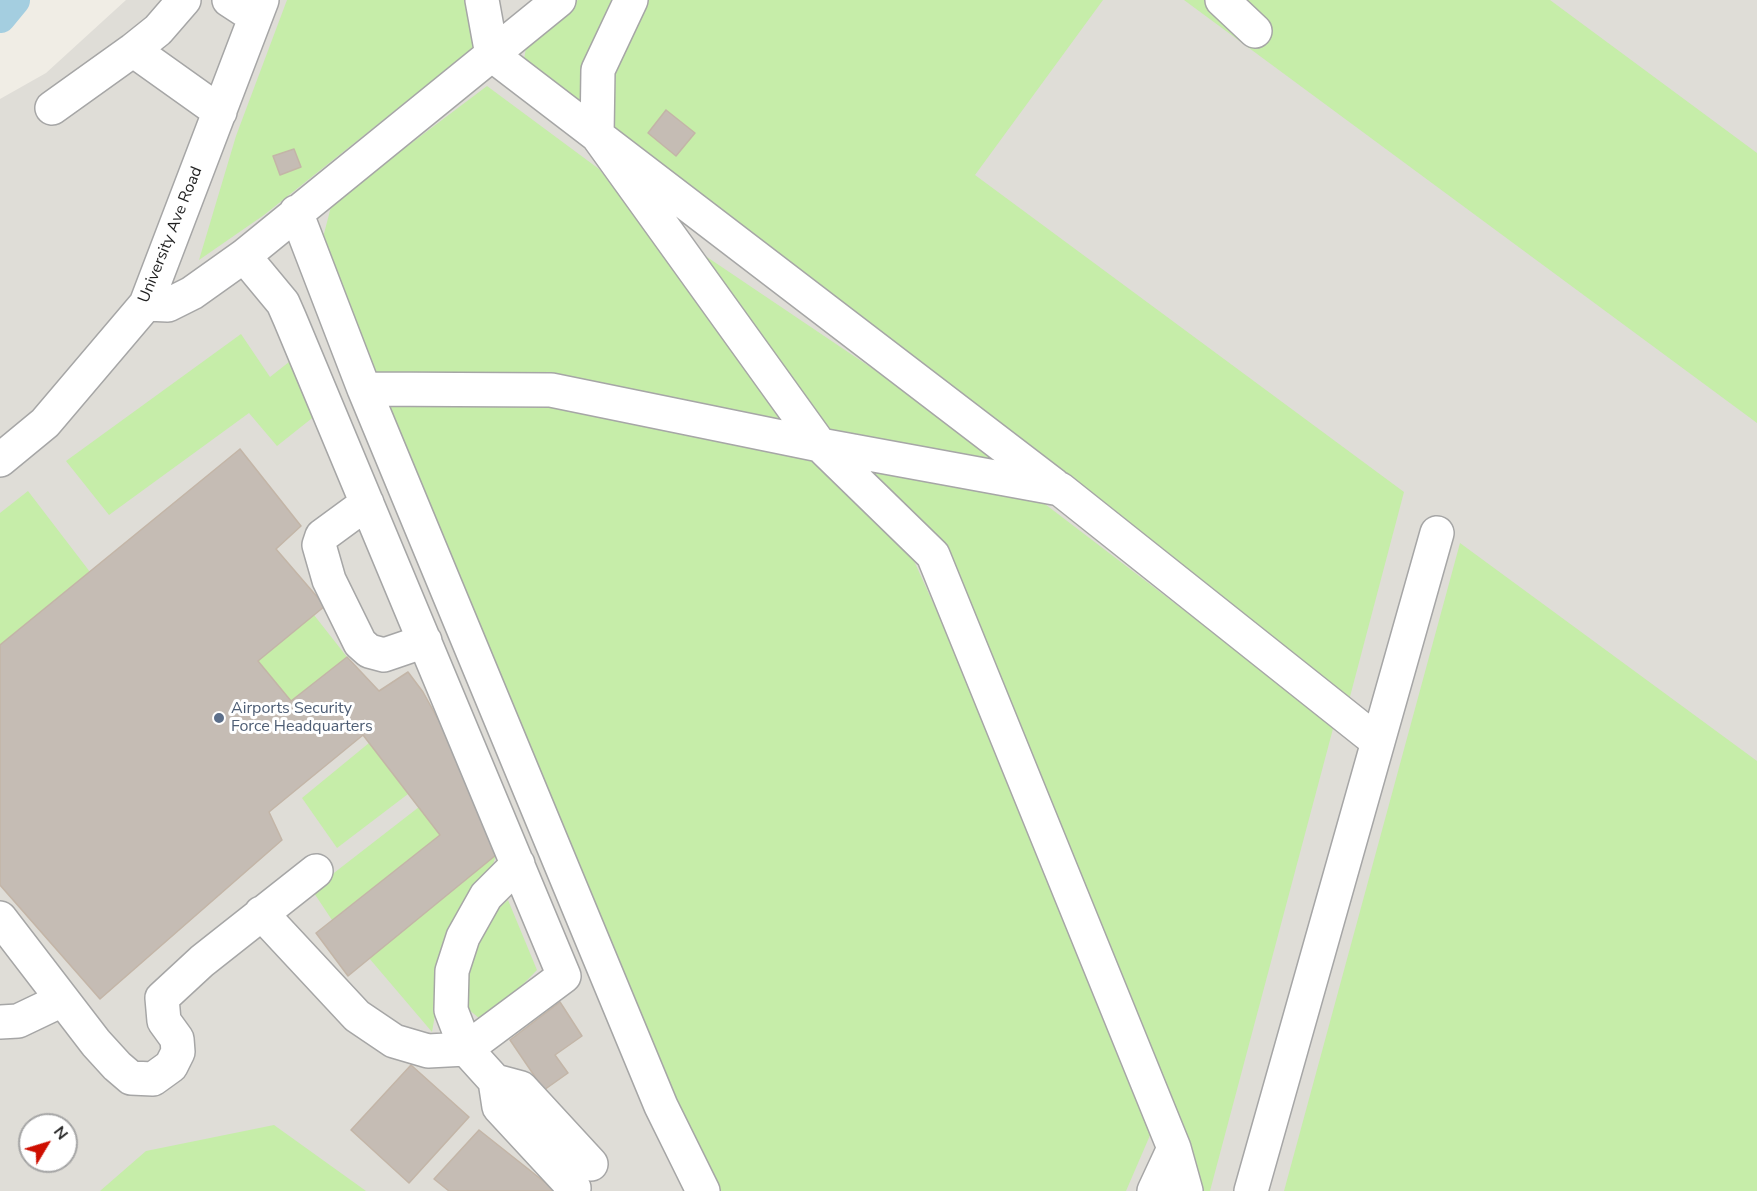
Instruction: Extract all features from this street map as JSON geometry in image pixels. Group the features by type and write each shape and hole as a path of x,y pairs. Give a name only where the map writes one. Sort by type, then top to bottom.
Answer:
{"street":[{"path":"52,108 158,30 184,0"},
{"path":"482,0 492,55 1060,489 1378,742"},
{"path":"146,304 168,305 192,293 244,256 559,0"},
{"path":"631,0 598,70 597,135 820,445 933,555 1174,1148 1186,1191"},
{"path":"1222,0 1256,31"},
{"name":"University Ave Road","path":"0,460 45,423 146,304 220,112 249,6"},
{"path":"133,50 220,112"},
{"path":"296,212 364,389 656,1095 703,1191"},
{"path":"244,256 283,303 564,976 466,1049 428,1051 394,1041 357,1016 261,913"},
{"path":"364,389 551,390 820,445 1060,489"},
{"path":"367,503 322,536 319,545 329,580 360,643 369,651 384,655 425,641"},
{"path":"1251,1191 1437,533"},
{"path":"518,864 475,912 463,937 452,971 451,1010 466,1049 495,1081 499,1107 583,1176"},
{"path":"0,918 62,1000 117,1066 131,1078 153,1079 171,1066 178,1052 177,1039 164,1021 162,998 261,913 316,871"},
{"path":"0,1022 18,1021 62,1000"},
{"path":"1154,1191 1174,1148"}],"shaded area":[{"path":"126,0 1757,0 1757,1191 0,1191 0,99 46,73"}],"green space":[{"path":"287,0 471,0 481,42 264,215 199,260 236,136"},
{"path":"578,0 615,0 582,116 523,65 527,42"},
{"path":"643,0 1103,0 975,175 1404,492 1347,708 615,132 607,93"},
{"path":"1184,0 1550,0 1757,153 1757,423"},
{"path":"487,86 599,169 707,304 796,429 372,379 321,245 332,203"},
{"path":"701,253 1023,470 826,433"},
{"path":"241,334 270,377 289,362 316,415 277,446 249,413 109,515 66,461"},
{"path":"531,401 808,458 910,552 1045,850 1151,1133 1126,1191 713,1191 386,403"},
{"path":"849,458 1041,501 1334,725 1210,1191 1198,1191 946,553"},
{"path":"28,491 90,572 0,645 0,513"},
{"path":"1460,543 1757,761 1757,1191 1284,1191"},
{"path":"314,615 347,657 291,701 258,661"},
{"path":"369,743 408,794 337,848 302,798"},
{"path":"419,807 440,835 332,920 312,890"},
{"path":"496,855 490,874 450,930 432,1032 369,958"},
{"path":"508,900 537,970 485,1023 468,1009 461,969 480,925"},
{"path":"274,1125 366,1191 100,1191 146,1151"}],"building":[{"path":"666,110 695,133 676,156 648,133"},
{"path":"294,149 301,167 280,175 273,156"},
{"name":"Airports Security Force Headquarters","path":"240,449 301,526 276,549 325,606 258,661 291,701 347,657 379,691 408,672 423,692 488,810 496,855 348,976 316,933 440,835 363,735 269,812 282,840 100,999 0,885 0,645"},
{"path":"560,1002 582,1036 555,1055 568,1073 544,1090 510,1040"},
{"path":"411,1065 469,1117 409,1183 351,1130"},
{"path":"479,1130 556,1191 449,1191 434,1179"}],"waterway":[{"path":"0,17 14,0"}],"place":[{"name":"Airports Security Force Headquarters","path":"219,718"}]}
